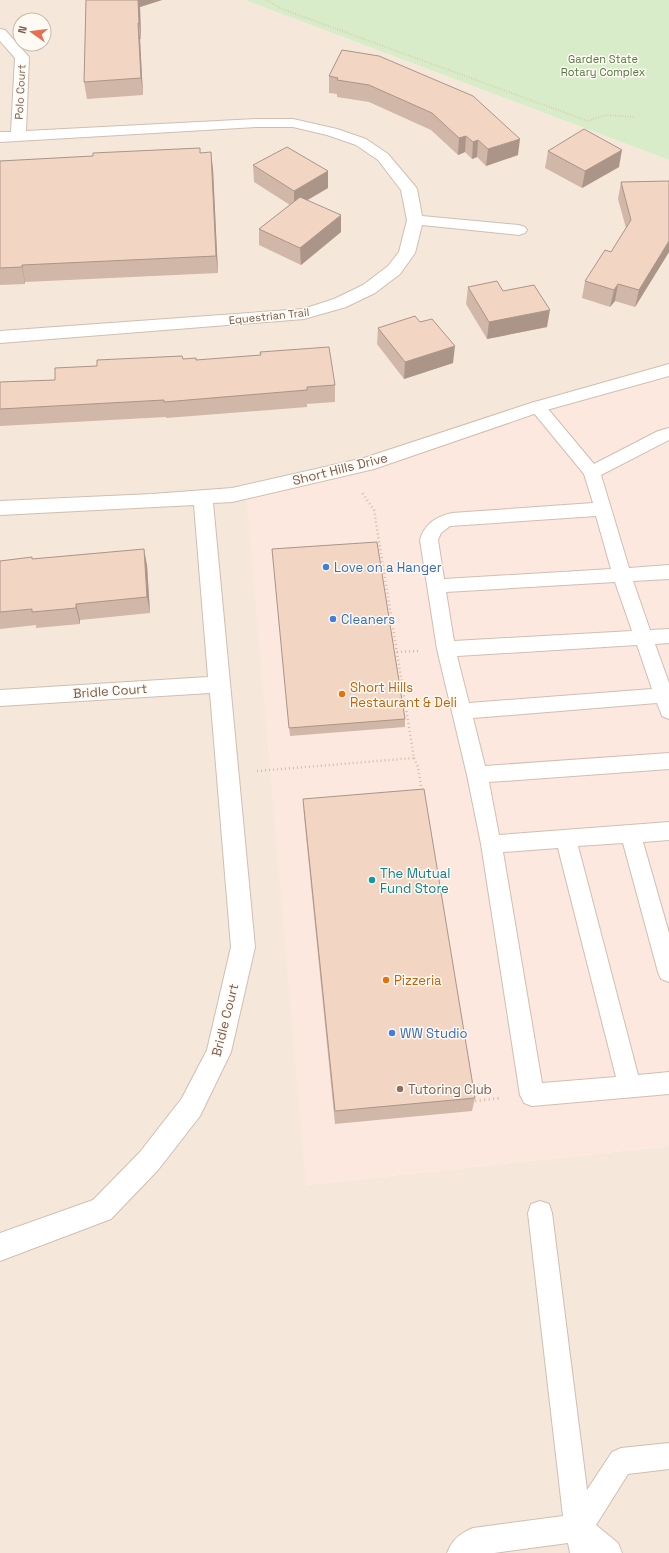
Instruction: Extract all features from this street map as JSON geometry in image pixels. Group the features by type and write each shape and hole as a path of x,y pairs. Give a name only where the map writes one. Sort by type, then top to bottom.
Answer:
{"street":[{"name":"Polo Court","path":"0,33 22,58 18,136"},
{"name":"Equestrian Trail","path":"0,137 256,123 293,123 332,132 361,142 383,157 409,189 415,220 407,253 394,270 363,292 340,303 304,314 0,337"},
{"path":"415,220 518,230"},
{"name":"Short Hills Drive","path":"0,508 152,501 232,494 367,464 537,407 669,370"},
{"name":"Bridle Court","path":"0,1248 102,1210 149,1161 191,1108 219,1052 243,946 203,497"},
{"name":"Bridle Court","path":"0,698 220,684"}],"lane":[{"path":"461,711 667,700 643,638 602,509 592,472 537,407"},
{"path":"592,472 667,434"},
{"path":"602,509 452,519 436,526 431,533 429,540 446,649 477,775 491,844 532,1095 669,1084"},
{"path":"436,586 669,572"},
{"path":"446,649 669,636"},
{"path":"477,775 669,761"},
{"path":"491,844 566,840 669,831"},
{"path":"631,834 669,972"},
{"path":"566,840 630,1087"},
{"path":"540,1212 581,1541"},
{"path":"581,1541 621,1461 669,1456"},
{"path":"461,1553 473,1542 581,1541 608,1553"}],"path":[{"path":"266,0 282,10 588,121 605,115 635,117"},
{"path":"347,468 374,510 414,758 418,767 424,798"},
{"path":"228,774 414,758"},
{"path":"471,1093 473,1100 532,1095"}],"shaded area":[{"path":"0,0 245,0 669,160 669,370 306,1185 669,1146 669,1553 0,1553"},
{"path":"669,370 669,1146 306,1185 246,491 367,464"}],"green space":[{"name":"Garden State Rotary Complex","path":"245,0 669,0 669,160"}],"building":[{"path":"86,0 138,0 141,78 84,82"},
{"path":"342,50 379,56 473,96 520,139 488,149 478,140 473,142 466,136 459,138 432,113 369,85 337,80 338,78 329,76"},
{"path":"584,129 622,150 585,171 548,151"},
{"path":"287,147 328,171 294,191 253,165"},
{"path":"200,148 200,153 211,152 216,256 22,265 22,267 0,268 0,161 93,156 93,153"},
{"path":"669,181 669,241 639,290 618,284 614,290 585,281 605,250 611,252 631,220 621,182"},
{"path":"300,197 341,215 300,248 259,229"},
{"path":"497,281 503,291 534,285 550,310 489,322 468,287"},
{"path":"415,316 420,322 432,319 455,346 405,362 378,328"},
{"path":"329,347 335,385 307,387 307,390 164,402 164,400 0,409 0,382 55,380 55,368 97,366 97,360 182,356 183,359 196,358 196,360 261,355 260,352"},
{"path":"377,542 405,719 289,728 272,549"},
{"path":"144,549 147,597 76,604 76,608 32,612 32,609 0,612 0,561 32,557 32,559"},
{"path":"424,789 475,1098 335,1111 303,799"}],"place":[{"name":"Love on a Hanger","path":"326,567"},
{"name":"Cleaners","path":"333,619"},
{"name":"Short Hills Restaurant & Deli","path":"342,694"},
{"name":"The Mutual Fund Store","path":"372,880"},
{"name":"Pizzeria","path":"386,980"},
{"name":"WW Studio","path":"392,1033"},
{"name":"Tutoring Club","path":"400,1089"}]}
